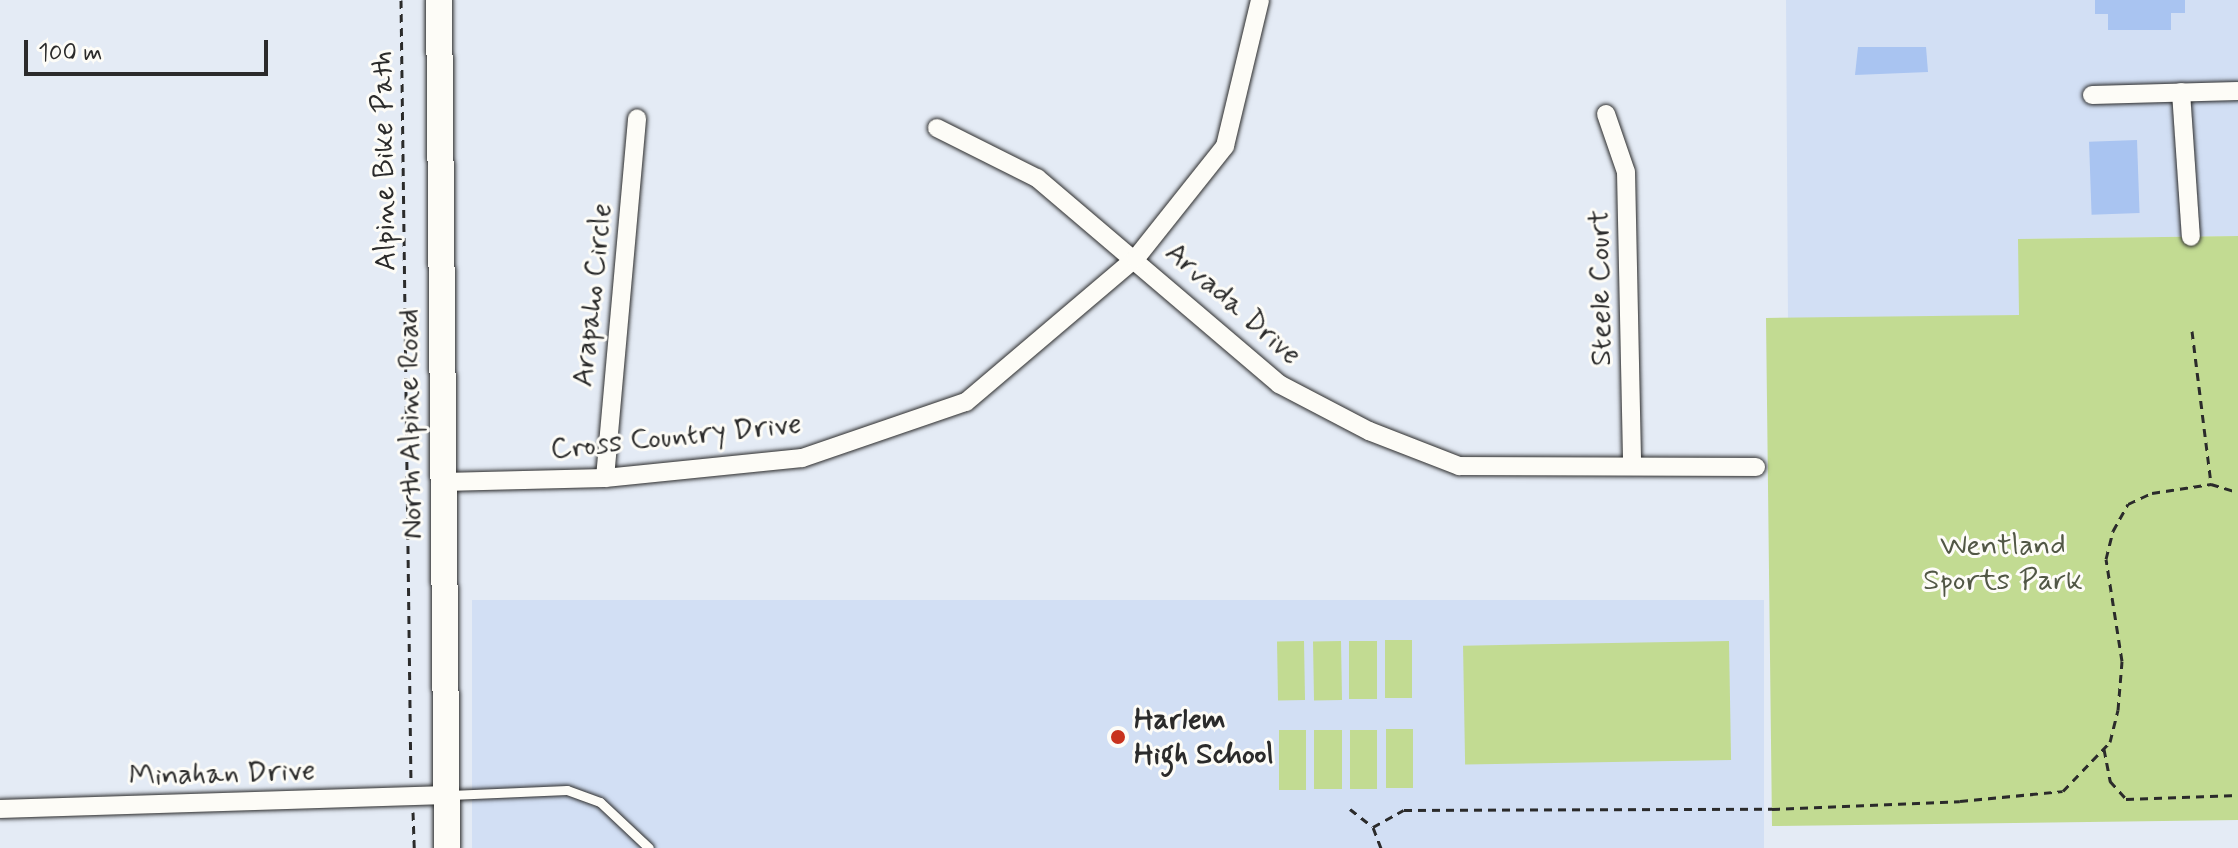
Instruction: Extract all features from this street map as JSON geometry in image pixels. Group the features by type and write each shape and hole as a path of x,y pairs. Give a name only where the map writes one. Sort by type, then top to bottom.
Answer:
{"main road":[{"name":"North Alpine Road","path":"439,0 447,848"}],"street":[{"name":"Cross Country Drive","path":"443,482 605,478 802,458 966,402 1136,258 1225,146 1260,0"},
{"path":"2092,95 2238,91"},
{"path":"2181,92 2191,237"},
{"name":"Steele Court","path":"1606,114 1626,172 1632,465"},
{"name":"Arapaho Circle","path":"605,478 637,118"},
{"name":"Arvada Drive","path":"937,128 1037,178 1136,258 1279,384 1369,431 1459,466 1756,467"},
{"name":"Minahan Drive","path":"0,809 446,795"}],"lane":[{"path":"446,795 567,790 600,802 649,848"}],"path":[{"name":"Alpine Bike Path","path":"401,0 414,848"},
{"path":"2192,331 2211,484"},
{"path":"1373,827 1404,810 1441,808 1772,809 2034,797 2063,791 2104,749 2118,710 2122,661 2106,559 2113,531 2128,504 2152,493 2211,484 2238,492"},
{"path":"2104,749 2110,781 2126,799 2238,795"},
{"path":"1350,809 1373,827 1381,848"}],"shaded area":[{"path":"1786,0 2238,0 2238,236 2019,239 2019,315 1788,323"},
{"name":"Harlem High School","path":"472,600 1764,600 1764,848 472,848"}],"green space":[{"name":"Wentland Sports Park","path":"2238,236 2238,820 1772,826 1766,318 2019,315 2018,239"},
{"path":"1385,640 1412,640 1412,698 1385,698"},
{"path":"1277,641 1304,641 1305,700 1278,700"},
{"path":"1313,641 1341,641 1342,700 1314,700"},
{"path":"1349,641 1377,641 1377,699 1349,699"},
{"path":"1729,641 1731,760 1465,765 1463,646"},
{"path":"1386,729 1413,729 1413,788 1386,788"},
{"path":"1279,730 1306,730 1306,790 1279,790"},
{"path":"1314,730 1342,730 1342,789 1314,789"},
{"path":"1350,730 1377,730 1377,789 1350,789"}],"building":[{"path":"2095,0 2185,0 2185,13 2171,13 2171,30 2108,30 2108,14 2095,14"},
{"path":"1858,47 1926,47 1928,72 1855,75"},
{"path":"2137,140 2140,213 2092,215 2089,142"}],"place":[{"name":"Harlem High School","path":"1118,737"}]}
